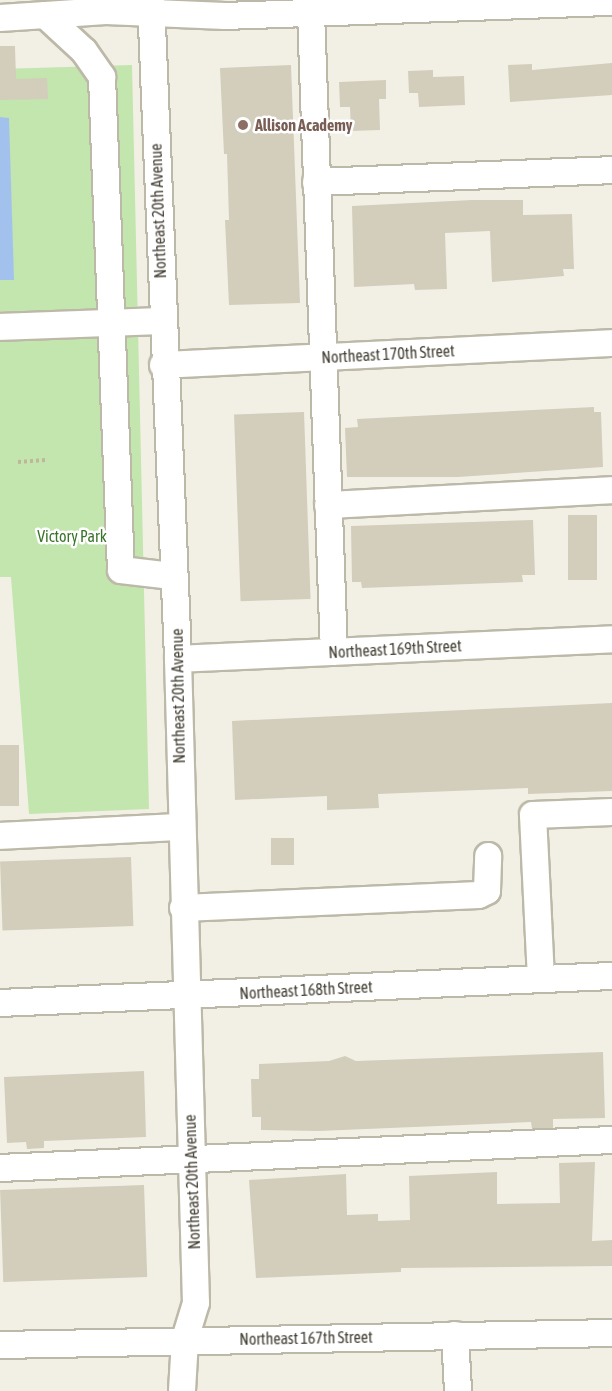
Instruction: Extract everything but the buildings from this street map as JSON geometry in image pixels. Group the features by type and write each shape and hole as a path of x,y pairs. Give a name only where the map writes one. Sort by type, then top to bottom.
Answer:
{"street":[{"path":"0,18 151,7 311,13 612,2"},
{"name":"Northeast 20th Avenue","path":"151,7 163,365 178,659 180,827 196,1304 185,1340 182,1391"},
{"path":"311,13 334,652"},
{"path":"45,15 84,51 102,77 121,570 172,576"},
{"path":"316,182 612,170"},
{"path":"0,327 162,321"},
{"name":"Northeast 170th Street","path":"163,365 612,343"},
{"path":"328,505 612,490"},
{"name":"Northeast 169th Street","path":"178,659 612,639"},
{"path":"540,979 533,815 612,812"},
{"path":"0,836 180,827"},
{"path":"183,908 479,895 487,891 488,856"},
{"name":"Northeast 168th Street","path":"0,1003 612,976"},
{"path":"0,1168 612,1140"},
{"name":"Northeast 167th Street","path":"0,1345 612,1333"},
{"path":"455,1335 458,1391"}],"path":[{"path":"18,462 45,460"}],"green space":[{"name":"Victory Park","path":"132,65 149,809 29,814 11,577 0,577 0,69"}],"water":[{"path":"0,117 9,118 14,280 0,280"}],"place":[{"name":"Allison Academy","path":"243,125"}]}
